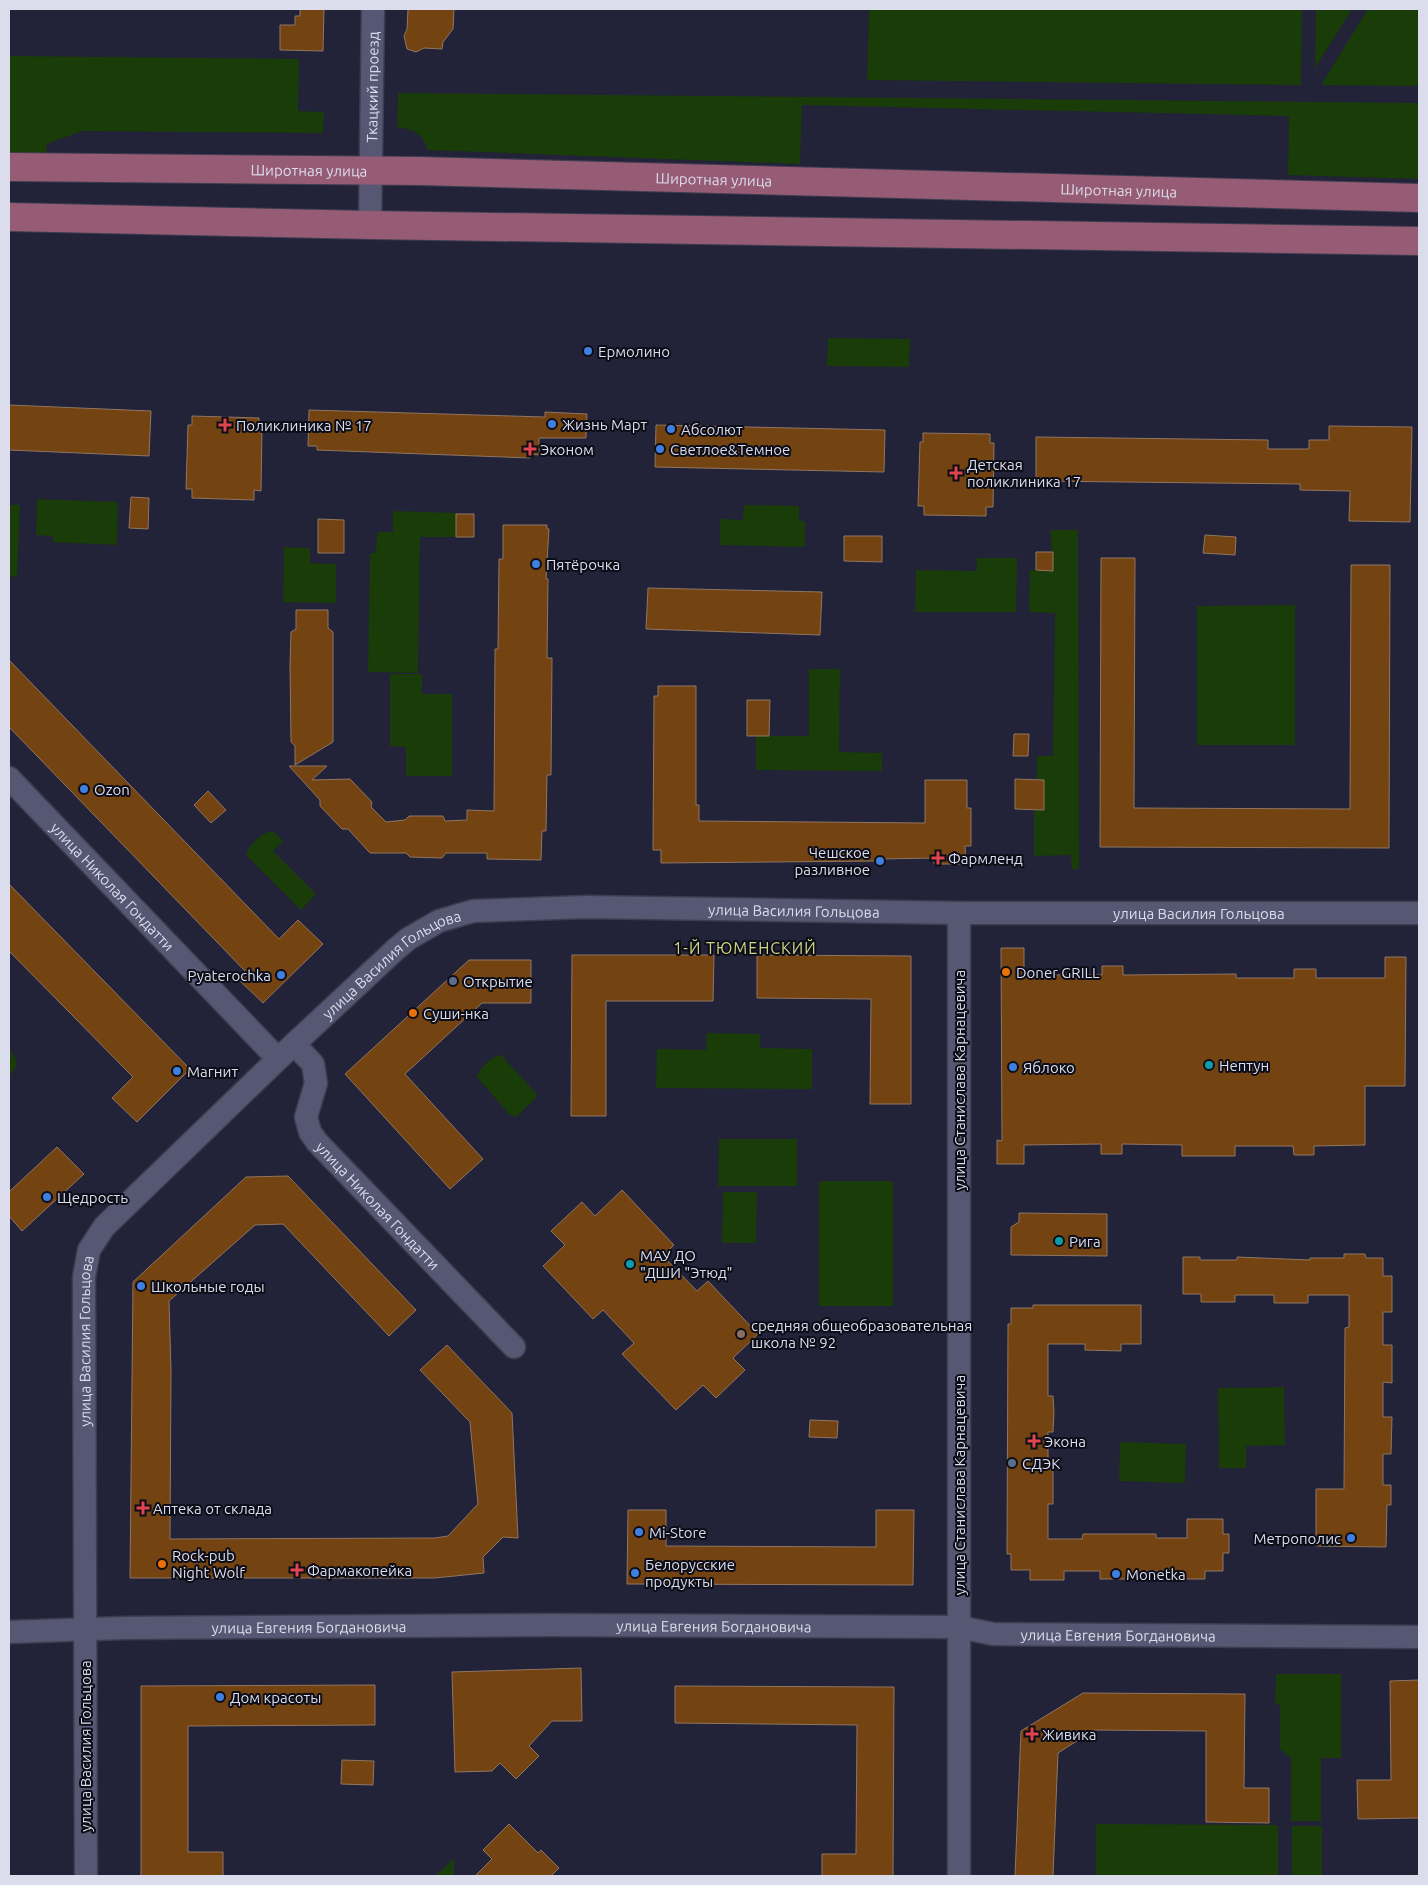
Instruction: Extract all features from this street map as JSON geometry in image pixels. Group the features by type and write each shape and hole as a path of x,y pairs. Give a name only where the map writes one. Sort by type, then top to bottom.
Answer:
{"main road":[{"name":"Широтная улица","path":"9,167 370,170 1419,198"},
{"path":"9,217 370,225 1419,241"}],"street":[{"name":"Ткацкий проезд","path":"370,225 373,9"},
{"name":"улица Николая Гондатти","path":"9,778 278,1059"},
{"name":"улица Василия Гольцова","path":"86,1876 84,1277 89,1250 104,1227 278,1059 408,939 439,921 473,911 586,907 959,913 1419,912"},
{"name":"улица Станислава Карнацевича","path":"959,913 959,1876"},
{"name":"улица Николая Гондатти","path":"294,1044 313,1064 316,1084 306,1117 310,1132 317,1142 514,1347"},
{"name":"улица Евгения Богдановича","path":"9,1632 84,1631 123,1628 591,1625 959,1627 993,1634 1419,1637"}],"green space":[{"path":"869,9 1302,9 1301,85 867,80"},
{"path":"1316,9 1352,9 1315,68"},
{"path":"1368,9 1419,9 1419,86 1321,85"},
{"path":"9,56 299,59 298,111 324,112 323,133 82,131 47,144 46,154 9,153"},
{"path":"398,93 1419,103 1419,179 1288,175 1289,116 802,105 800,164 427,150 426,144 417,133 397,127"},
{"path":"828,338 910,339 909,367 827,366"},
{"path":"37,499 118,502 117,545 53,542 53,536 36,535"},
{"path":"9,505 20,505 17,577 9,576"},
{"path":"744,505 799,506 799,521 805,521 805,547 720,545 720,519 743,520"},
{"path":"393,511 456,513 456,537 420,537 418,673 368,672 370,553 376,553 377,532 393,532"},
{"path":"1050,530 1078,530 1079,869 1072,869 1071,855 1034,856 1034,810 1044,809 1044,780 1037,780 1037,756 1053,756 1055,613 1029,612 1030,570 1053,571"},
{"path":"284,547 310,548 310,563 336,564 336,603 283,602"},
{"path":"977,558 1017,558 1016,612 915,612 916,570 977,571"},
{"path":"1295,605 1295,745 1197,745 1197,606"},
{"path":"809,669 840,669 839,752 882,753 882,771 756,770 756,736 809,736"},
{"path":"390,674 422,674 422,694 452,694 452,776 406,776 406,747 390,746"},
{"path":"273,831 283,841 273,851 316,894 301,910 246,855 256,840"},
{"path":"707,1033 760,1034 760,1048 812,1049 812,1089 656,1088 657,1049 706,1050"},
{"path":"9,1050 15,1057 17,1065 9,1077"},
{"path":"501,1055 537,1094 535,1099 516,1117 510,1115 477,1077 486,1063"},
{"path":"719,1139 797,1139 797,1186 718,1186"},
{"path":"819,1181 893,1181 893,1306 819,1306"},
{"path":"723,1192 757,1192 756,1243 722,1243"},
{"path":"1284,1387 1285,1445 1246,1446 1246,1468 1219,1468 1218,1388"},
{"path":"1120,1442 1186,1444 1185,1483 1119,1481"},
{"path":"1276,1674 1341,1674 1341,1758 1321,1758 1321,1821 1291,1821 1291,1758 1280,1749 1280,1705 1275,1704"},
{"path":"1096,1824 1278,1825 1278,1876 1096,1876"},
{"path":"1292,1826 1322,1826 1322,1876 1292,1876"},
{"path":"454,1858 454,1876 436,1876"}],"building":[{"path":"300,9 324,9 323,51 280,50 280,25 295,25 295,16 300,16"},
{"path":"408,9 454,9 453,29 443,42 442,49 424,48 416,52 407,49 404,36 407,29"},
{"path":"9,405 151,411 149,456 9,450"},
{"path":"309,410 545,417 545,412 587,414 586,438 539,438 539,455 530,454 530,458 317,450 317,446 308,446"},
{"path":"192,416 259,418 259,427 262,426 261,491 254,490 254,500 192,498 192,489 186,489 188,425 192,425"},
{"path":"656,425 885,430 884,472 655,467"},
{"path":"1329,426 1412,427 1410,522 1349,521 1350,491 1300,490 1300,484 1036,481 1036,437 1268,440 1268,449 1309,449 1309,440 1329,440"},
{"path":"923,433 990,434 990,443 994,443 993,507 986,507 986,516 924,515 924,506 918,506 920,442 923,442"},
{"path":"131,497 149,498 148,529 129,528"},
{"path":"456,514 474,514 474,537 456,537"},
{"path":"318,519 344,520 344,553 318,553"},
{"path":"503,525 547,525 547,529 549,529 546,579 548,579 547,658 552,658 551,775 547,775 546,831 542,831 541,860 487,859 487,853 446,853 442,858 410,857 406,853 370,853 348,829 342,829 320,806 320,800 289,766 327,766 312,780 350,779 372,802 371,807 386,822 405,820 409,816 443,816 445,821 467,820 467,810 494,811 495,649 498,649 499,559 503,559"},
{"path":"1205,535 1236,537 1235,555 1203,553"},
{"path":"844,536 882,536 882,562 844,561"},
{"path":"1036,552 1053,552 1053,571 1036,570"},
{"path":"1101,558 1135,558 1134,808 1350,809 1351,565 1390,565 1389,848 1100,847"},
{"path":"648,588 822,592 820,635 646,629"},
{"path":"296,610 328,610 328,628 333,632 333,742 295,765 295,746 291,742 290,665 291,632 296,629"},
{"path":"9,660 279,939 298,920 323,944 263,1003 238,979 245,971 9,727"},
{"path":"658,686 696,686 696,805 699,805 699,821 925,823 925,780 967,780 967,808 971,808 971,846 965,846 966,864 934,864 934,858 880,859 880,861 661,863 661,850 653,850 654,696 658,696"},
{"path":"747,700 770,700 769,736 747,736"},
{"path":"1014,734 1029,734 1028,756 1013,756"},
{"path":"1015,779 1044,780 1044,810 1015,809"},
{"path":"208,791 226,810 211,823 194,805"},
{"path":"9,884 190,1069 137,1122 112,1098 133,1077 9,951"},
{"path":"1001,948 1024,948 1024,975 1102,975 1102,966 1123,966 1123,975 1236,974 1236,978 1294,978 1294,969 1316,969 1316,978 1385,978 1385,957 1406,957 1405,1086 1365,1086 1365,1145 1314,1146 1314,1155 1294,1155 1293,1146 1235,1146 1235,1156 1182,1156 1182,1145 1122,1144 1122,1154 1101,1154 1101,1144 1024,1145 1024,1164 997,1164 997,1140 1002,1141"},
{"path":"572,955 714,955 713,1001 606,1001 606,1116 571,1116"},
{"path":"757,955 911,956 911,1104 870,1104 871,999 757,998"},
{"path":"469,960 531,960 531,1003 482,1003 405,1074 483,1159 450,1189 345,1074"},
{"path":"57,1147 84,1174 22,1231 9,1216 9,1192"},
{"path":"288,1176 416,1310 389,1336 283,1224 255,1225 169,1301 171,1371 170,1539 435,1538 448,1536 478,1504 470,1422 420,1370 447,1345 512,1413 518,1538 503,1537 483,1557 484,1573 435,1578 130,1578 133,1282 246,1177"},
{"path":"622,1190 674,1245 663,1256 697,1291 708,1281 758,1334 733,1358 745,1370 716,1398 703,1385 676,1410 622,1354 634,1343 603,1310 593,1319 543,1266 565,1245 551,1231 582,1202 595,1216"},
{"name":"Рига","path":"1019,1213 1107,1214 1107,1256 1011,1255 1011,1227 1019,1222"},
{"path":"1344,1254 1365,1254 1366,1258 1383,1258 1383,1276 1392,1276 1392,1312 1383,1312 1383,1345 1392,1345 1392,1383 1383,1382 1383,1417 1392,1417 1391,1454 1383,1454 1383,1485 1391,1485 1391,1505 1387,1505 1386,1547 1316,1546 1316,1489 1344,1489 1345,1328 1349,1327 1349,1295 1308,1295 1308,1303 1274,1303 1274,1295 1235,1295 1235,1302 1201,1302 1201,1294 1183,1294 1183,1257 1200,1257 1200,1260 1237,1260 1237,1257 1310,1260 1310,1258 1344,1258"},
{"path":"1033,1305 1141,1305 1141,1344 1121,1344 1121,1351 1085,1350 1085,1344 1048,1344 1048,1396 1053,1396 1054,1412 1053,1432 1048,1432 1048,1469 1053,1469 1053,1504 1048,1504 1048,1539 1082,1539 1083,1534 1156,1534 1156,1538 1187,1538 1187,1519 1223,1519 1223,1534 1229,1534 1229,1553 1223,1553 1223,1571 1205,1571 1205,1579 1170,1579 1171,1571 1134,1571 1134,1579 1100,1579 1100,1571 1064,1571 1064,1580 1030,1580 1030,1570 1011,1570 1011,1554 1007,1554 1008,1324 1011,1324 1011,1308 1033,1308"},
{"path":"810,1420 838,1421 837,1438 809,1437"},
{"path":"628,1510 666,1510 666,1546 876,1547 876,1510 914,1510 913,1585 627,1584"},
{"path":"581,1668 582,1721 552,1721 529,1746 539,1756 516,1779 500,1763 492,1771 455,1772 452,1672"},
{"path":"1419,1680 1419,1818 1358,1819 1357,1780 1391,1780 1390,1681"},
{"path":"375,1685 375,1725 188,1726 188,1852 223,1852 223,1876 141,1876 141,1686"},
{"path":"675,1686 894,1687 893,1876 822,1876 822,1854 856,1854 857,1725 675,1723"},
{"path":"1083,1693 1245,1694 1244,1788 1269,1788 1269,1823 1206,1822 1206,1731 1094,1730 1058,1753 1053,1876 1015,1876 1021,1731"},
{"path":"342,1760 374,1761 373,1785 341,1784"},
{"path":"509,1824 538,1853 541,1850 559,1868 551,1876 475,1876 492,1859 483,1850"}],"place":[{"name":"Ермолино","path":"588,351"},
{"name":"Жизнь Март","path":"552,424"},
{"name":"Поликлиника № 17","path":"225,425"},
{"name":"Абсолют","path":"671,429"},
{"name":"Эконом","path":"530,449"},
{"name":"Светлое&Темное","path":"660,449"},
{"name":"Детская поликлиника 17","path":"956,473"},
{"name":"Пятёрочка","path":"536,564"},
{"name":"Ozon","path":"84,789"},
{"name":"Фармленд","path":"938,858"},
{"name":"Чешское разливное","path":"880,861"},
{"name":"Doner GRILL","path":"1006,972"},
{"name":"Pyaterochka","path":"281,975"},
{"name":"Открытие","path":"453,981"},
{"name":"Суши-нка","path":"413,1013"},
{"name":"Нептун","path":"1209,1065"},
{"name":"Яблоко","path":"1013,1067"},
{"name":"Магнит","path":"177,1071"},
{"name":"Щедрость","path":"47,1197"},
{"name":"Рига","path":"1059,1241"},
{"name":"МАУ ДО \"ДШИ \"Этюд\"","path":"630,1264"},
{"name":"Школьные годы","path":"141,1286"},
{"name":"средняя общеобразовательная школа № 92","path":"741,1334"},
{"name":"Экона","path":"1034,1441"},
{"name":"СДЭК","path":"1012,1463"},
{"name":"Аптека от склада","path":"143,1508"},
{"name":"Mi-Store","path":"639,1532"},
{"name":"Метрополис","path":"1351,1538"},
{"name":"Rock-pub Night Wolf","path":"162,1564"},
{"name":"Фармакопейка","path":"297,1570"},
{"name":"Белорусские продукты","path":"635,1573"},
{"name":"Monetka","path":"1116,1574"},
{"name":"Дом красоты","path":"220,1697"},
{"name":"Живика","path":"1032,1734"}],"district":[{"name":"1-Й ТЮМЕНСКИЙ","path":"745,948"}]}
